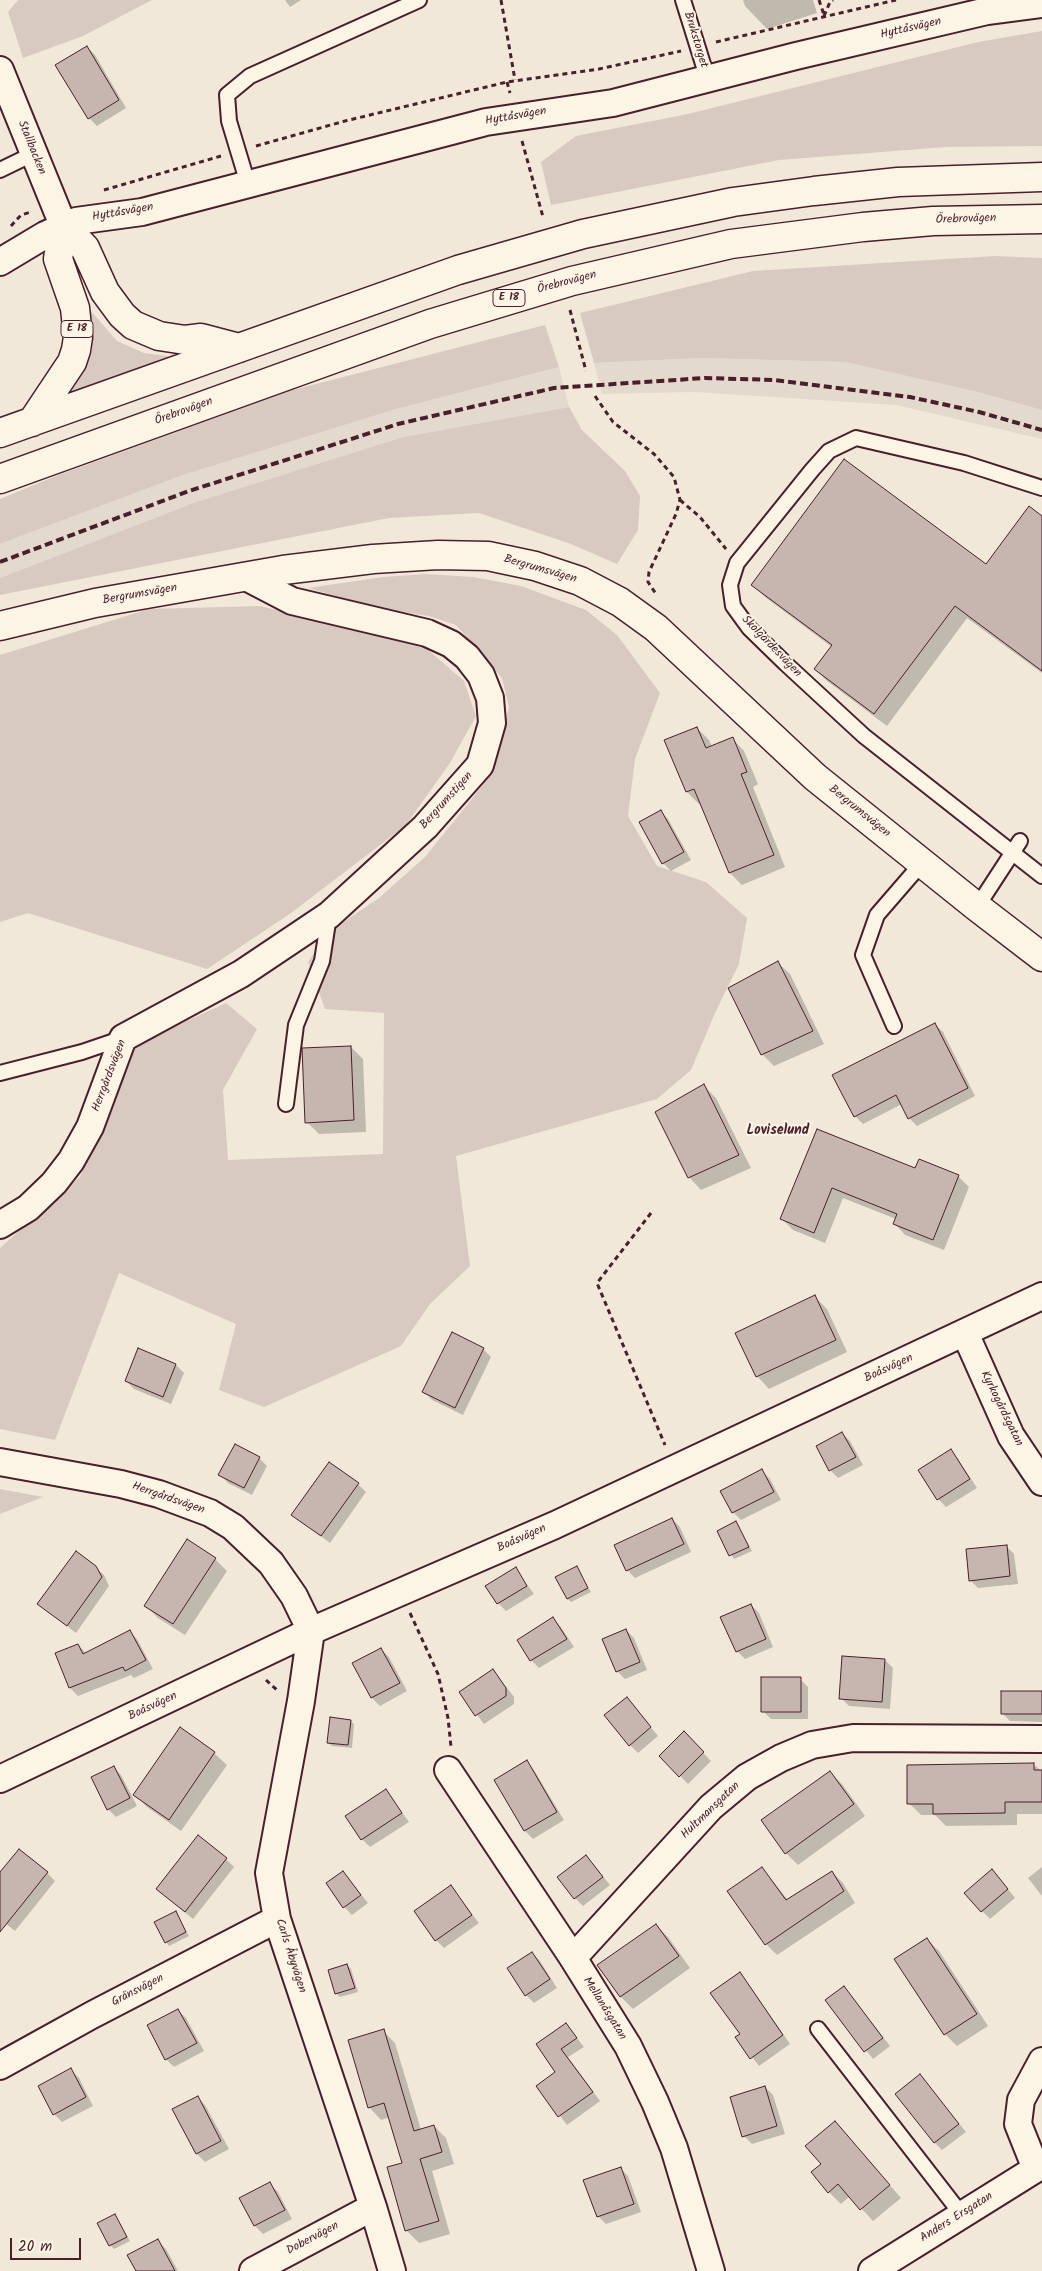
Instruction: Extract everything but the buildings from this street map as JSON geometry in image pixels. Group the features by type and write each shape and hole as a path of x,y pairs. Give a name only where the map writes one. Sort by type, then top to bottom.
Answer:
{"main road":[{"path":"0,433 458,270 583,234 733,202 898,182 1042,177"},
{"path":"58,215 85,248 105,292 133,325 159,336 184,340 201,338 239,348"},
{"name":"E 18","path":"32,422 72,362 78,337 74,308 58,259 58,215"},
{"name":"Örebrovägen","path":"0,480 421,327 572,280 741,243 863,227 923,222 1042,219"},
{"name":"Bergrumsvägen","path":"0,626 95,603 246,577 364,560 438,555 488,556 535,566 580,581 620,602 656,628 815,777 976,907 1042,957"}],"street":[{"name":"Hyttåsvägen","path":"0,262 58,215 76,221 142,212 486,122 613,103 796,56 987,11 1042,4"},
{"name":"Stallbacken","path":"0,70 58,215"},
{"name":"Bergrumstigen","path":"246,577 292,601 427,633 450,644 467,657 481,676 490,698 492,722 480,765 426,827 329,915"},
{"name":"Herrgårdsvägen","path":"0,1225 28,1208 54,1183 71,1160 90,1127 123,1038 241,974 329,915"},
{"name":"Boåsvägen","path":"0,1779 312,1631 555,1524 1042,1296"},
{"name":"Kyrkogårdsgatan","path":"965,1333 1011,1436 1041,1479"},
{"name":"Herrgårdsvägen","path":"0,1462 121,1484 159,1494 210,1513 233,1527 271,1563 294,1596 312,1631"},
{"name":"Carls Åbyvägen","path":"312,1631 302,1701 269,1873 277,1919 373,2207 392,2271"},
{"name":"Hultmansgatan","path":"572,1958 711,1807 747,1777 781,1758 812,1745 853,1738 1042,1739"},
{"name":"Mellanåsgatan","path":"448,1770 628,2046 656,2102 674,2148 711,2271"},
{"name":"Gränsvägen","path":"0,2066 92,2014 277,1919"},
{"path":"1039,2167 1018,2124 1022,2100 1042,2061"},
{"name":"Anders Ersgatan","path":"872,2271 1039,2167"},
{"name":"Dobervägen","path":"253,2271 373,2207"}],"lane":[{"path":"248,184 229,121 227,95 250,76 419,0"},
{"name":"Brukstorget","path":"683,0 708,80"},
{"path":"0,170 33,154"},
{"name":"Skolgärdesvägen","path":"1042,488 964,463 856,438 829,451 737,563 730,585 733,606 749,628 864,736 1042,876"},
{"path":"976,907 1020,842"},
{"path":"894,1026 863,955 877,915 922,863"},
{"path":"286,1104 296,1025 322,961 329,915"},
{"path":"0,1073 82,1052 123,1038"},
{"path":"818,2029 962,2215"}],"path":[{"path":"501,0 516,80"},
{"path":"819,0 824,16"},
{"path":"824,16 830,2 833,0"},
{"path":"100,192 345,121 516,80 590,71 896,0"},
{"path":"507,82 543,217"},
{"path":"9,231 13,222 21,215 58,215"},
{"path":"570,310 586,371"},
{"path":"594,396 612,422 654,454 674,477 680,500 676,514 649,572 648,582"},
{"path":"680,500 700,517 737,563"},
{"path":"651,1213 597,1283 666,1450"},
{"path":"400,1593 430,1652 438,1674 450,1739 448,1770"}],"shaded area":[{"path":"18,0 152,0 83,36 23,58 8,12"},
{"path":"1042,31 1042,146 946,147 779,160 551,205 541,162 576,136 688,114 978,42"},
{"path":"995,256 1042,258 1042,410 978,392 845,362 702,358 594,363 580,313 753,271"},
{"path":"74,276 90,310 117,341 144,353 167,356 170,359 59,401"},
{"path":"545,325 559,367 396,409 183,475 0,544 0,499 56,476 289,391"},
{"path":"702,358 845,362 978,392 1042,410 1042,439 896,405 694,392 602,394 594,363"},
{"path":"559,367 569,407 403,437 196,502 0,578 0,544 183,475 396,409"},
{"path":"569,407 582,430 625,471 640,496 638,530 617,564 571,544 479,513 389,518 0,595 0,578 196,502 403,437"},
{"path":"426,574 473,577 521,586 586,610 617,635 660,693 635,759 628,816 657,866 706,882 747,918 739,964 715,1013 691,1070 657,1099 456,1156 470,1266 430,1304 401,1346 264,1407 219,1390 236,1324 119,1273 55,1440 0,1429 0,1248 80,1177 137,1044 226,1003 257,1029 223,1090 228,1160 383,1154 384,1013 325,1009 308,962 330,931 379,898 425,857 491,775 509,707 502,678 456,625 429,616 377,608 308,588 383,577"},
{"path":"260,606 426,648 464,681 476,716 450,763 405,826 291,913 207,969 28,913 0,922 0,655 149,609"},
{"path":"0,1489 43,1497 0,1514"}],"railway":[{"path":"0,562 189,491 398,424 554,388 705,378 774,380 910,397 979,412 1042,430"}],"district":[{"name":"Loviselund","path":"778,1132"}]}
